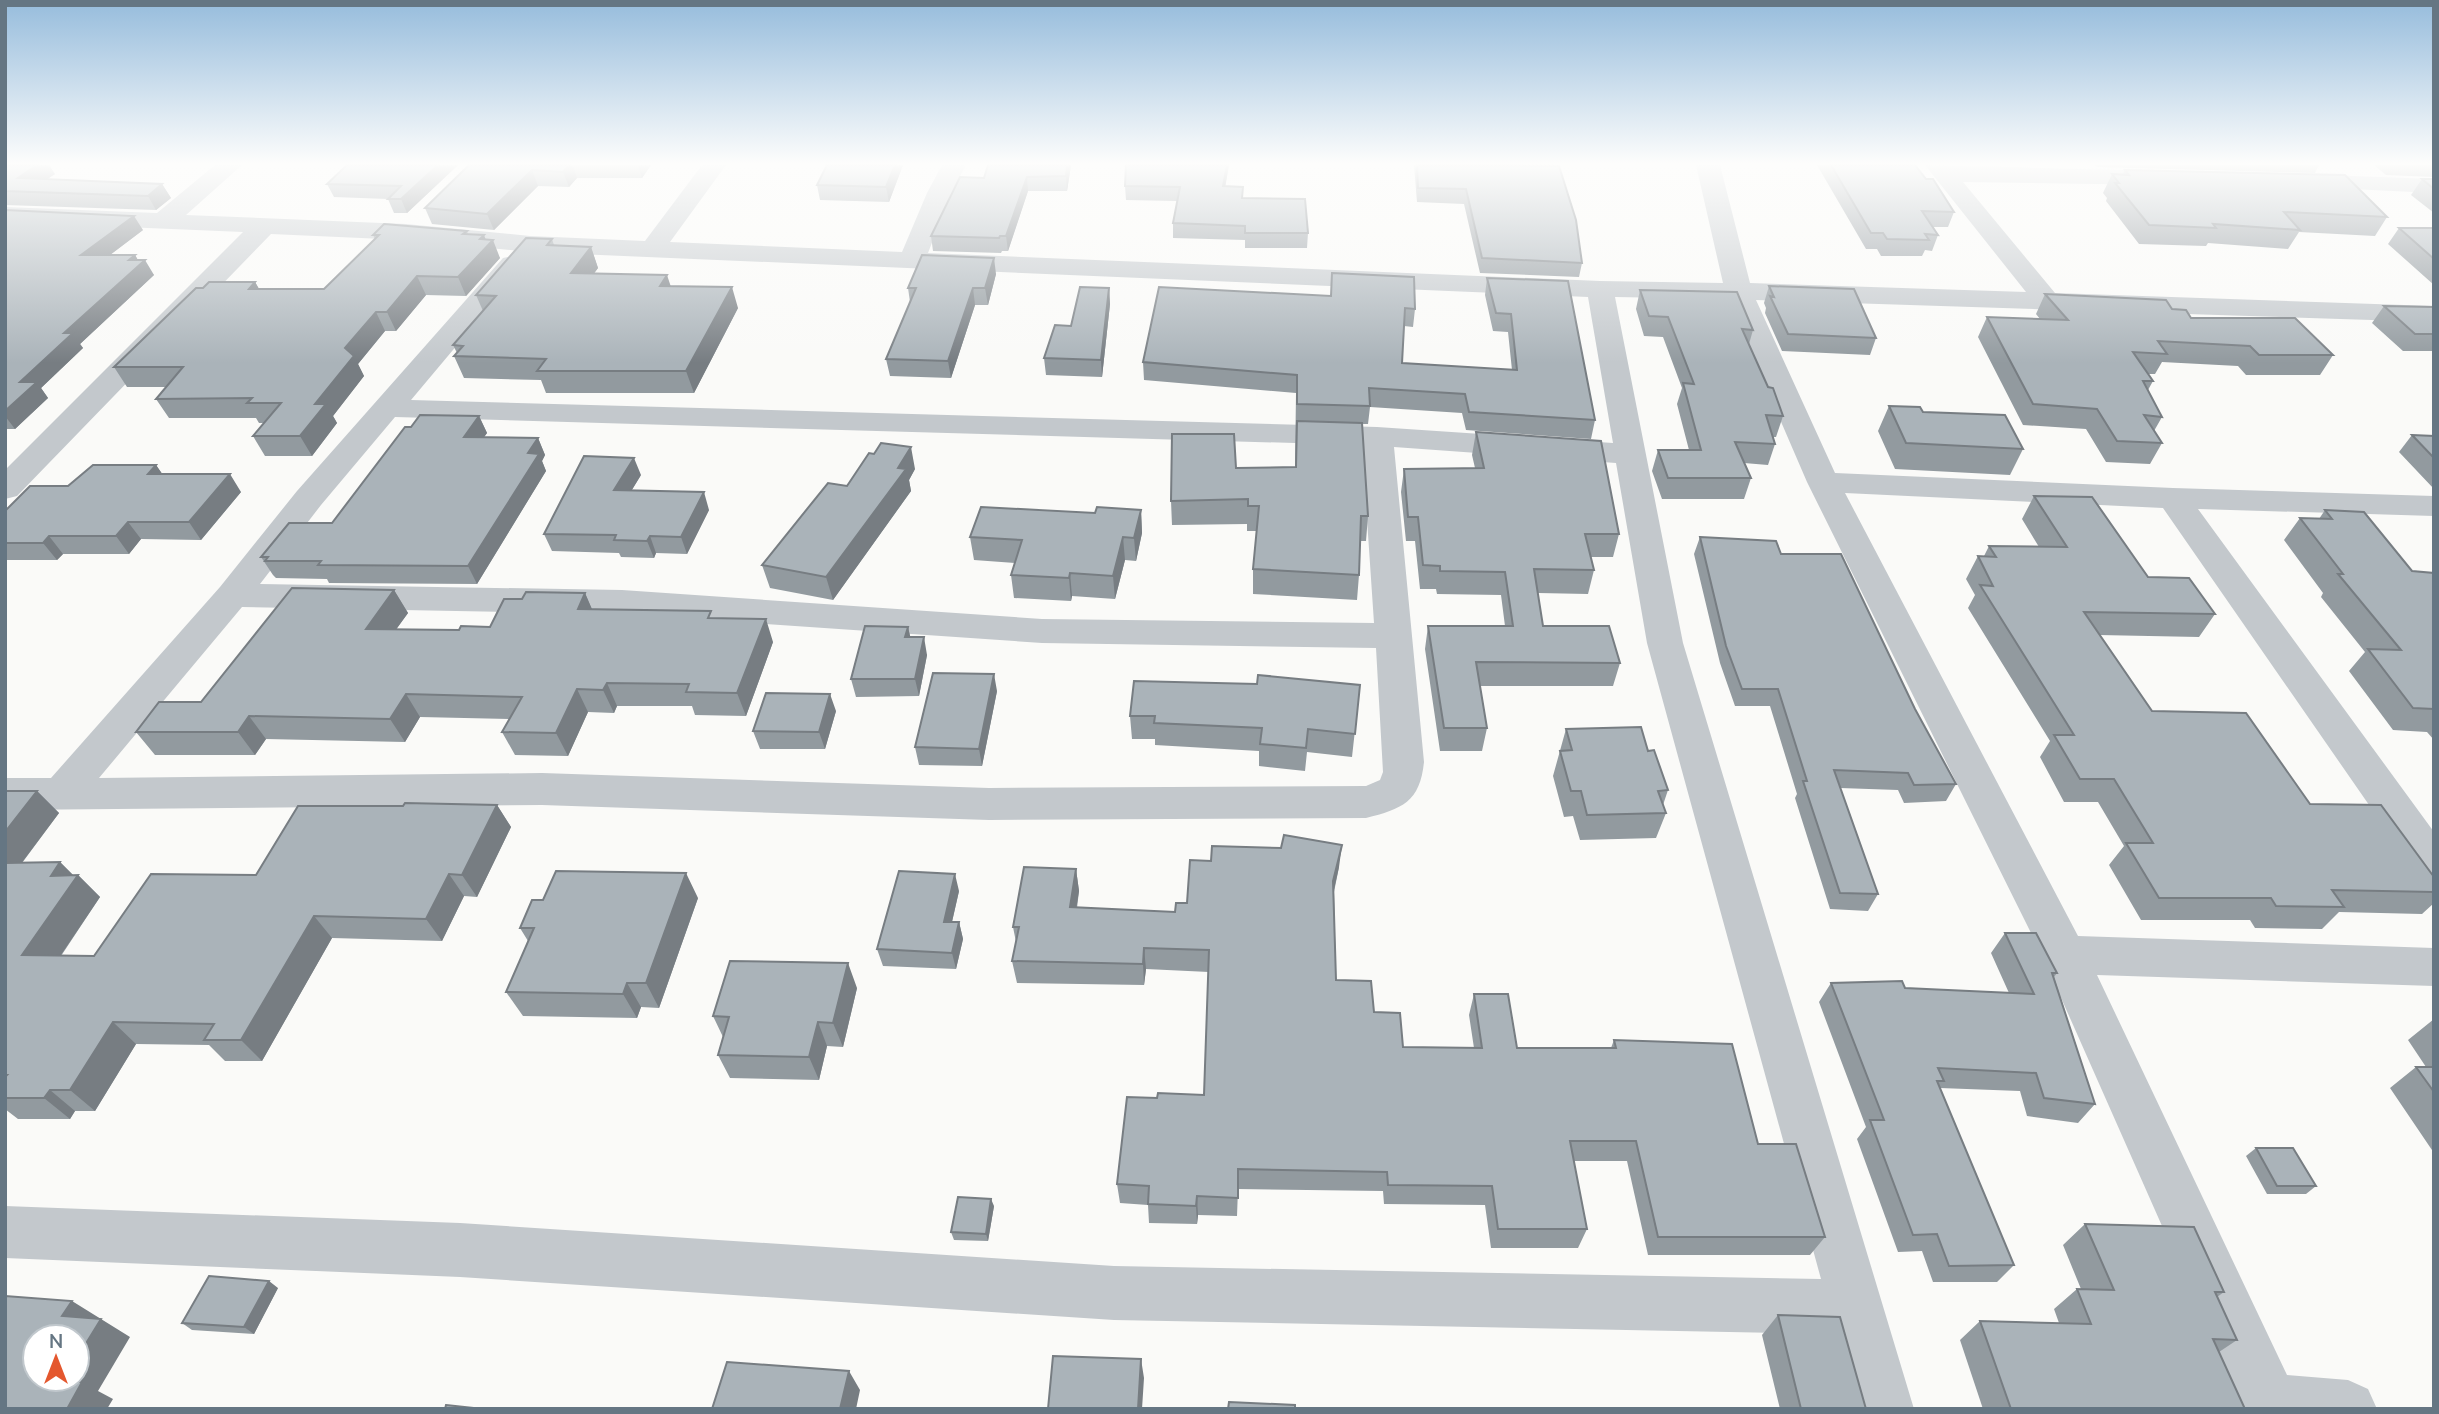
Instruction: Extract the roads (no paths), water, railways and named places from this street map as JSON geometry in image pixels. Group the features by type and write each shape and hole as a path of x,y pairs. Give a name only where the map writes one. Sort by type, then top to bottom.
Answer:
{"street":[{"path":"5,489 259,231"},
{"path":"382,231 530,244 1600,289 1738,291 2434,314"},
{"path":"653,248 665,231"},
{"path":"912,258 923,231"},
{"path":"1724,231 1738,291 1823,482 2065,955 2271,1406 2348,1409"},
{"path":"1990,231 2047,301"},
{"path":"62,793 233,595 309,498 530,244"},
{"path":"1600,289 1665,643 1885,1409"},
{"path":"389,408 1377,436 1629,454"},
{"path":"5,794 542,789 989,804 1366,802 1388,797 1398,788 1403,775 1377,436"},
{"path":"1823,482 2173,498 2434,506"},
{"path":"2173,498 2434,865"},
{"path":"233,595 622,602 1042,631 1394,636"},
{"path":"2065,955 2434,967"},
{"path":"5,1232 460,1250 1114,1293 1856,1307"}]}
